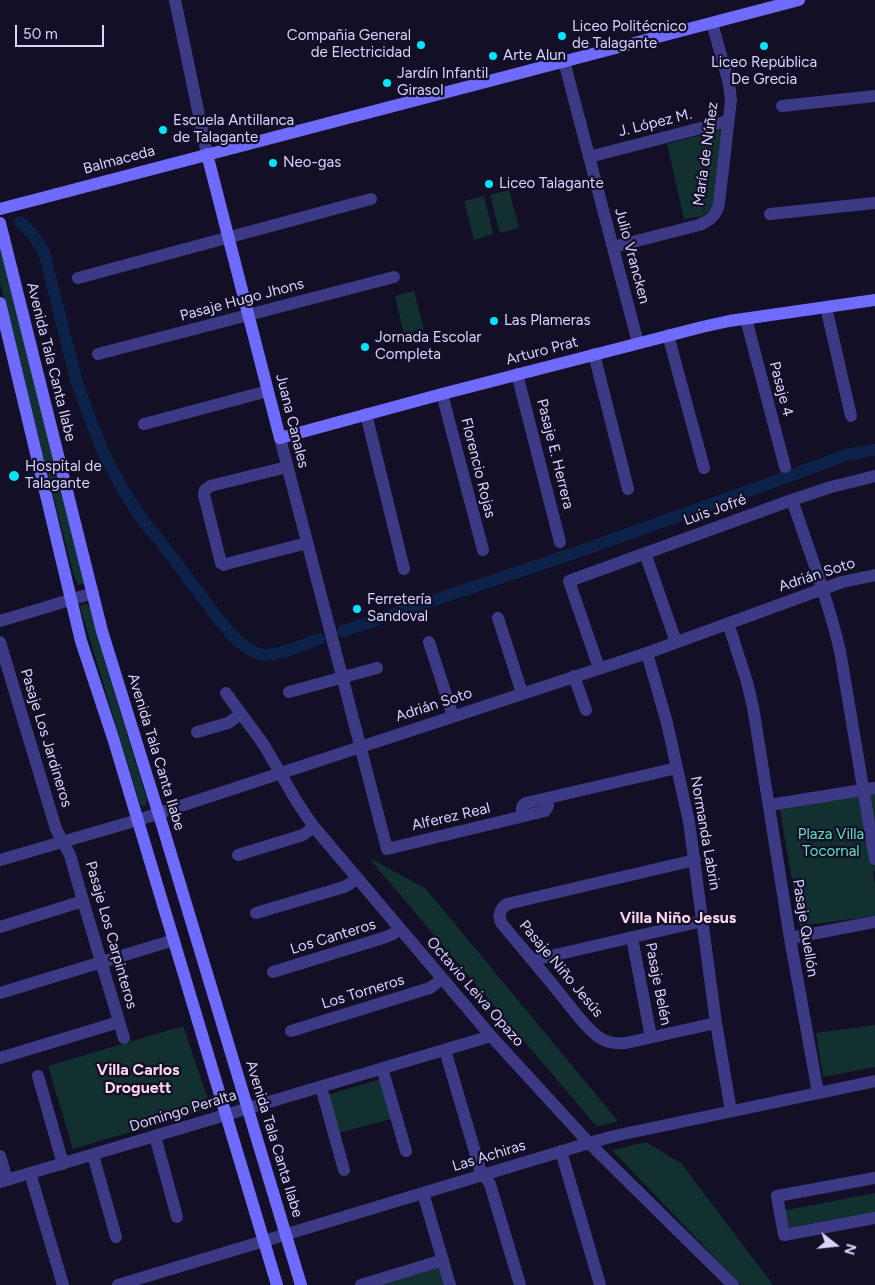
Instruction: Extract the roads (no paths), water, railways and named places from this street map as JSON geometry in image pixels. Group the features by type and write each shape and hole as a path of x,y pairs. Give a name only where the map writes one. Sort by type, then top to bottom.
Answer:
{"street":[{"name":"Juana Canales","path":"175,0 207,154 387,849"},
{"name":"Balmaceda","path":"0,209 799,0"},
{"name":"María de Núñez","path":"613,247 706,223 714,216 718,208 731,100 729,84 712,23"},
{"name":"Julio Vrancken","path":"564,61 638,343"},
{"path":"782,106 875,96"},
{"name":"J. López M.","path":"589,157 728,121"},
{"path":"78,278 371,199"},
{"path":"770,214 875,203"},
{"name":"Avenida Tala Canta Ilabe","path":"0,223 100,622 301,1285"},
{"name":"Pasaje Hugo Jhons","path":"98,354 394,277"},
{"name":"Arturo Prat","path":"280,438 517,374 710,325 875,300"},
{"path":"0,303 81,641 107,717 277,1285"},
{"path":"826,307 851,416"},
{"name":"Pasaje 4","path":"746,319 785,466"},
{"path":"668,336 704,468"},
{"path":"594,354 628,489"},
{"name":"Pasaje E. Herrera","path":"517,374 560,542"},
{"path":"144,424 268,391"},
{"name":"Florencio Rojas","path":"442,394 483,550"},
{"path":"366,414 404,569"},
{"path":"287,467 210,486 205,490 204,495 221,562 226,564 307,543"},
{"name":"Luis Jofré","path":"599,668 569,581 792,500 831,487 875,476"},
{"path":"792,500 829,610 840,652 869,788 875,859"},
{"path":"645,553 676,642"},
{"name":"Adrián Soto","path":"0,860 138,820 647,652 842,582 875,575"},
{"path":"0,621 93,593"},
{"path":"498,618 522,694"},
{"name":"Pasaje Quellón","path":"728,624 753,707 790,938 818,1093"},
{"name":"Pasaje Los Jardineros","path":"0,642 56,829 64,842"},
{"path":"429,642 453,716"},
{"name":"Normanda Labrin","path":"647,652 667,723 689,822 716,1023 731,1111"},
{"path":"289,692 377,668"},
{"path":"574,676 586,710"},
{"name":"Octavio Leiva Opazo","path":"226,693 264,745 314,827 442,979 491,1036 589,1143 733,1285"},
{"path":"197,732 228,723 241,714"},
{"name":"Alferez Real","path":"387,849 546,810 548,806 546,799 677,768"},
{"path":"769,805 869,788"},
{"path":"238,855 303,836 314,827"},
{"name":"Pasaje Los Carpinteros","path":"64,842 70,855 124,1038"},
{"name":"Pasaje Niño Jesús","path":"695,860 507,904 501,910 499,918 595,1035 606,1041 619,1043 716,1023"},
{"path":"256,913 344,887 357,878"},
{"path":"0,926 83,901"},
{"path":"533,960 702,921"},
{"path":"790,938 875,922"},
{"name":"Los Canteros","path":"273,972 386,937 393,934 399,928"},
{"name":"Pasaje Belén","path":"632,938 651,1037"},
{"path":"0,992 174,940"},
{"name":"Los Torneros","path":"291,1031 430,988 442,979"},
{"path":"0,1058 119,1022"},
{"name":"Domingo Peralta","path":"4,1181 491,1036"},
{"path":"445,1050 480,1169 490,1184 520,1285"},
{"path":"382,1068 406,1151"},
{"path":"38,1076 63,1164"},
{"name":"Las Achiras","path":"125,1284 614,1136 875,1081"},
{"path":"321,1087 344,1170"},
{"path":"155,1136 178,1217"},
{"path":"561,1151 600,1285"},
{"path":"93,1155 116,1237"},
{"path":"0,1156 4,1181"},
{"path":"30,1174 63,1285"},
{"path":"875,1178 777,1196 784,1235 875,1218"},
{"path":"423,1193 450,1285"},
{"path":"361,1285 380,1282 443,1260"}],"waterway":[{"path":"20,222 33,235 44,252 77,382 89,416 104,454 122,488 143,521 220,621 246,648 259,654 271,655 319,639"},
{"path":"343,631 583,550 849,454 875,450"}],"place":[{"name":"Liceo Politécnico de Talagante","path":"562,36"},
{"name":"Compañia General de Electricidad","path":"421,45"},
{"name":"Liceo República De Grecia","path":"764,46"},
{"name":"Arte Alun","path":"493,56"},
{"name":"Jardín Infantil Girasol","path":"387,83"},
{"name":"Escuela Antillanca de Talagante","path":"163,130"},
{"name":"Neo-gas","path":"273,163"},
{"name":"Liceo Talagante","path":"489,184"},
{"name":"Las Plameras","path":"494,321"},
{"name":"Jornada Escolar Completa","path":"365,347"},
{"name":"Hospital de Talagante","path":"14,476"},
{"name":"Ferretería Sandoval","path":"357,609"}],"district":[{"name":"Villa Niño Jesus","path":"678,918"},
{"name":"Villa Carlos Droguett","path":"138,1079"}],"park label":[{"name":"Plaza Villa Tocornal","path":"831,844"}]}
